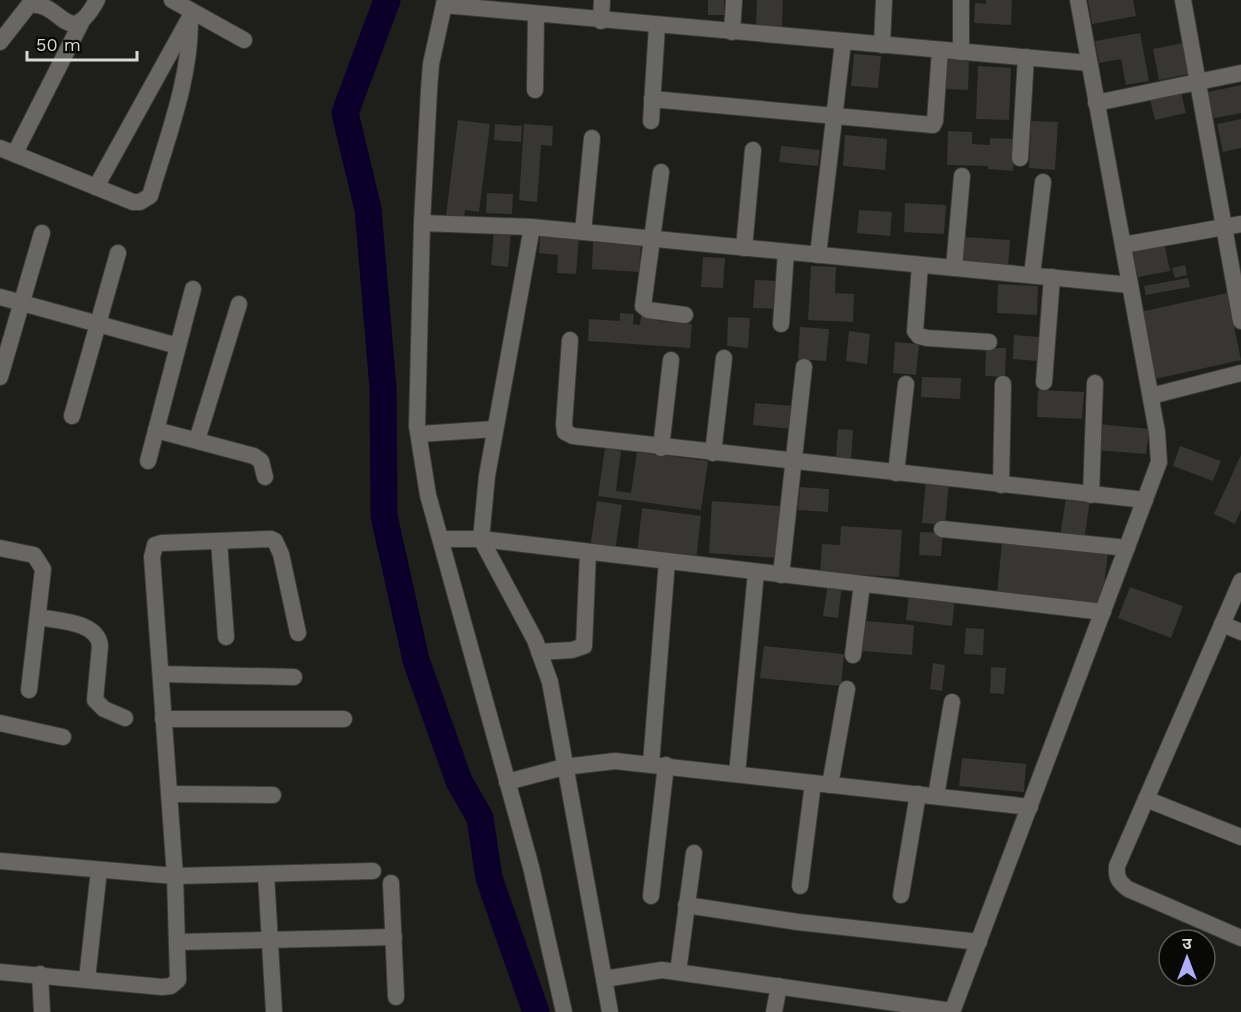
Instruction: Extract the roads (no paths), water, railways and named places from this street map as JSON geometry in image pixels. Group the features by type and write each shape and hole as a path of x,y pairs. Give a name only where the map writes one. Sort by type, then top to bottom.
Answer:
{"street":[{"path":"97,0 87,18 81,23 8,150 133,202 140,202 150,196 188,62 191,14"},
{"path":"172,0 191,14 244,40"},
{"path":"601,21 602,0"},
{"path":"732,32 734,0"},
{"path":"882,45 884,0"},
{"path":"961,0 961,52"},
{"path":"604,979 646,971 678,972 952,1012 1159,462 1159,446 1151,396 1078,0"},
{"path":"1183,0 1241,321"},
{"path":"564,1012 531,867 428,495 418,434 416,395 429,81 445,3 514,6 536,15 1089,63"},
{"path":"0,42 29,5 42,6 72,24 81,23"},
{"path":"96,187 191,14"},
{"path":"535,90 536,15"},
{"path":"651,121 657,26"},
{"path":"818,255 843,42"},
{"path":"652,99 834,118 933,125 940,50"},
{"path":"1020,158 1026,57"},
{"path":"1096,103 1241,73"},
{"path":"583,231 592,138"},
{"path":"744,248 753,150"},
{"path":"661,172 644,306 648,310 685,315"},
{"path":"954,268 962,176"},
{"path":"1032,275 1043,182"},
{"path":"422,223 583,231 1130,285"},
{"path":"1123,245 1224,229 1241,224"},
{"path":"532,227 482,510 482,539 540,652 550,682 610,1012"},
{"path":"0,377 42,233"},
{"path":"781,324 786,252"},
{"path":"72,416 118,253"},
{"path":"920,265 915,331 919,336 989,342"},
{"path":"1044,382 1052,278"},
{"path":"148,461 193,289"},
{"path":"0,297 178,346"},
{"path":"197,440 238,304"},
{"path":"570,340 565,432 573,436 661,448 1144,500"},
{"path":"712,453 724,358"},
{"path":"661,448 671,360"},
{"path":"781,575 804,368"},
{"path":"1151,396 1241,373"},
{"path":"896,473 906,384"},
{"path":"1001,485 1003,384"},
{"path":"1091,495 1095,384"},
{"path":"418,434 495,429"},
{"path":"156,430 254,456 261,461 265,477"},
{"path":"942,529 1127,548"},
{"path":"0,972 171,986 178,980 180,973 175,876 152,550 161,543 271,539 275,541 281,554 298,633"},
{"path":"441,539 482,539 1103,612"},
{"path":"219,541 226,637"},
{"path":"0,548 22,551 40,560 43,568 30,690"},
{"path":"540,652 572,650 584,646 588,552"},
{"path":"651,896 667,561"},
{"path":"737,774 756,572"},
{"path":"1241,580 1117,866 1120,882 1128,889 1241,938"},
{"path":"853,655 862,584"},
{"path":"38,617 83,627 100,638 95,700 104,709 125,718"},
{"path":"1222,624 1241,632"},
{"path":"161,674 294,677"},
{"path":"831,785 847,689"},
{"path":"936,796 952,702"},
{"path":"163,719 344,718"},
{"path":"0,723 63,737"},
{"path":"507,782 564,767 615,761 1030,807"},
{"path":"800,886 813,783"},
{"path":"170,794 273,795"},
{"path":"901,895 918,794"},
{"path":"1146,799 1241,837"},
{"path":"678,972 694,853"},
{"path":"0,861 175,876 374,871"},
{"path":"87,979 99,870"},
{"path":"267,874 274,1012"},
{"path":"391,883 396,997"},
{"path":"686,905 798,922 978,942"},
{"path":"178,942 271,938 394,937"},
{"path":"40,974 42,1012"},
{"path":"774,1012 779,986"}],"waterway":[{"path":"387,0 345,113 368,209 383,388 384,516 416,660 459,781 480,818 489,878 536,1012"}]}
